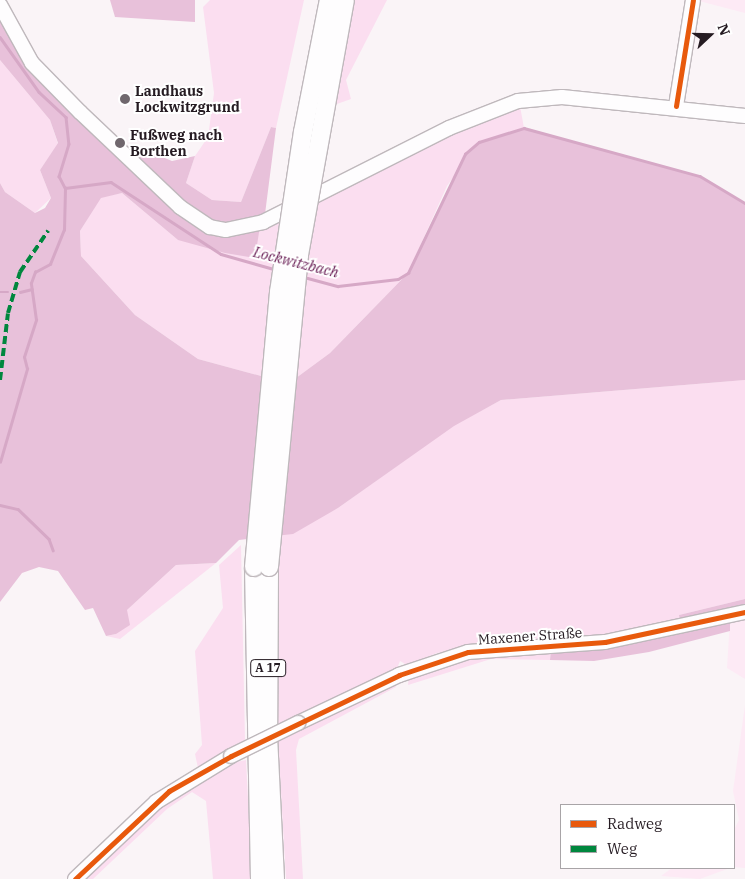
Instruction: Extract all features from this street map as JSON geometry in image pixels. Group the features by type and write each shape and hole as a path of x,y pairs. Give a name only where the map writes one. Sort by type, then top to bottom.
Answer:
{"highway":[{"name":"A 17","path":"260,879 261,567 279,292 303,132 329,0"},
{"name":"A 17","path":"275,879 261,567 299,255 345,0"}],"main road":[{"path":"676,106 693,0"},
{"path":"0,5 32,63 80,112 180,207 210,227 226,230 263,222 503,105 562,97 676,106 745,116"},
{"name":"Maxener Straße","path":"75,879 156,802 231,756 398,675 468,652 605,642 745,612"}],"shaded area":[{"path":"110,0 195,0 195,22 115,17"},
{"path":"210,0 304,0 276,128 271,127 241,202 212,200 186,183 195,156 208,137 214,93 203,7"},
{"path":"343,0 387,0 346,80 351,99 320,110 303,196 313,127"},
{"path":"699,0 745,0 745,13 699,1"},
{"path":"0,17 29,66 193,221 260,226 255,258 225,253 178,240 122,193 101,198 80,231 81,256 135,315 198,359 261,376 296,378 330,353 408,273 465,154 479,142 524,128 700,176 745,203 745,380 501,400 454,426 338,508 293,534 239,540 216,563 176,565 127,610 130,625 116,634 106,636 93,608 85,610 58,571 39,567 22,573 0,602 0,183 5,192 35,213 45,208 51,198 40,170 58,143 50,120 0,60"},
{"path":"0,60 50,120 58,144 40,170 51,198 35,213 5,192 0,183"},
{"path":"520,106 524,128 479,142 447,186 408,273 330,353 296,378 261,376 198,359 135,315 81,256 80,231 101,197 122,193 178,240 260,226 455,130"},
{"path":"271,127 276,128 265,214 229,225 202,217 126,152 138,147 172,161 195,156 186,183 212,200 241,202"},
{"path":"745,380 745,599 679,615 680,622 578,640 501,641 437,653 407,665 400,661 396,671 278,725 279,537 338,508 454,425 501,400"},
{"path":"241,545 245,741 198,768 195,754 202,745 195,651 223,608 219,565"},
{"path":"216,563 120,639 106,636 116,634 127,610 176,565"},
{"path":"745,599 745,608 680,622 679,615"},
{"path":"745,616 745,679 727,668 730,620"},
{"path":"730,620 730,631 649,652 594,661 550,660 551,649"},
{"path":"551,649 550,660 491,659 408,685 409,675 467,656"},
{"path":"394,683 396,687 299,739 296,750 303,879 286,879 278,741"},
{"path":"745,705 745,868 735,867 735,828 739,820 733,791"},
{"path":"246,760 252,879 213,879 206,801 192,792 167,809 93,879 81,879 148,814 227,764"},
{"path":"671,869 727,869 700,879 661,876"}],"waterway":[{"name":"Lockwitzbach","path":"0,37 39,92 66,117 69,144 59,176 65,188 111,182 221,254 277,270"},
{"name":"Lockwitzbach","path":"304,277 338,286 398,279 408,273 465,154 479,142 524,128 700,176 745,203"},
{"path":"0,462 27,369 24,357 36,320 31,283 35,272 50,264 64,230 65,188"},
{"path":"20,292 32,289"},
{"path":"0,292 8,292"},
{"path":"0,505 18,509 49,539 53,550"}],"marked path":[{"path":"0,380 8,313 20,272 48,231"}],"cycle path":[{"path":"676,106 693,0"},
{"path":"75,879 169,791 231,756 399,675 468,652 605,642 745,612"}],"place":[{"name":"Landhaus Lockwitzgrund","path":"125,99"},
{"name":"Fußweg nach Borthen","path":"120,143"}]}
